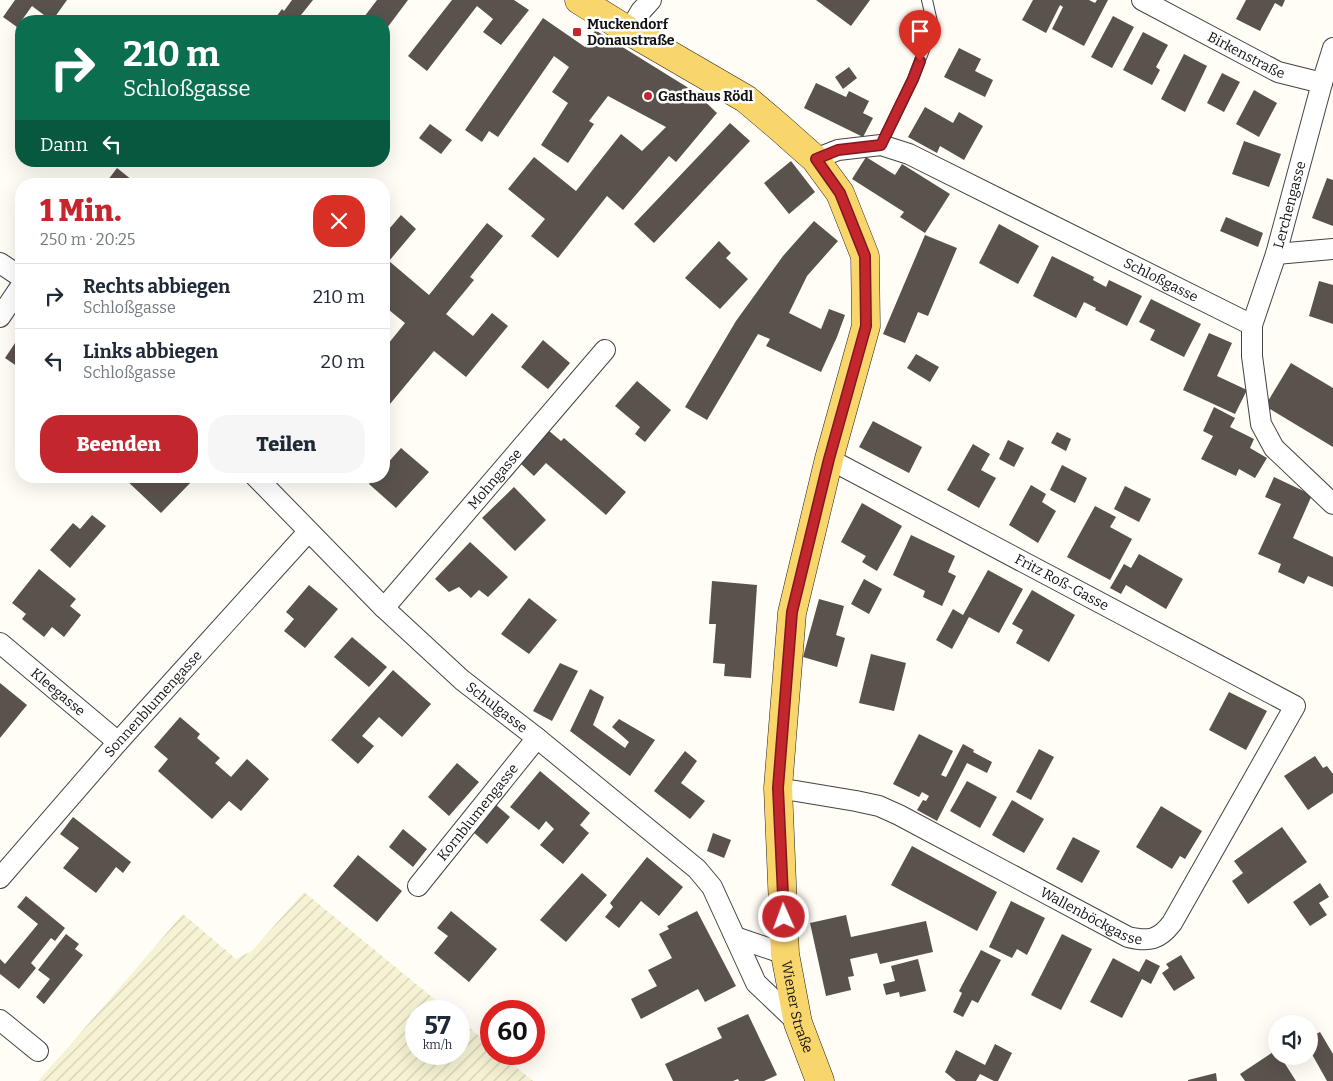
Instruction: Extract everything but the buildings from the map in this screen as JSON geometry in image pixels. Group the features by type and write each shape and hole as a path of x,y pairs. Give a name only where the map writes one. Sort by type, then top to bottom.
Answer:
{"main road":[{"name":"Wiener Straße","path":"579,0 746,99 816,159 840,193 865,256 866,326 829,459 792,612 778,788 785,954 798,1022 820,1081"}],"street":[{"path":"629,31 641,11 651,0"},
{"name":"Birkenstraße","path":"1142,0 1278,72 1322,83"},
{"path":"1322,83 1333,48"},
{"name":"Lerchengasse","path":"1252,325 1276,254 1322,83"},
{"name":"Schloßgasse","path":"816,159 838,150 881,145 908,154 1252,325"},
{"path":"1276,254 1333,249"},
{"path":"0,263 15,273"},
{"path":"0,317 15,295"},
{"path":"1252,325 1252,356 1261,424 1274,448 1333,504"},
{"name":"Mohngasse","path":"384,608 605,350"},
{"name":"Fritz Roß-Gasse","path":"829,459 1295,706"},
{"name":"Schulgasse","path":"262,483 384,608 462,680 537,738 696,869 712,887 756,983 798,1022"},
{"name":"Sonnenblumengasse","path":"0,878 118,742 308,532"},
{"name":"Kleegasse","path":"0,643 118,742"},
{"name":"Wallenböckgasse","path":"778,788 878,806 899,815 1128,937 1142,941 1154,939 1165,932 1172,923 1295,706"},
{"name":"Kornblumengasse","path":"418,886 537,738"},
{"path":"735,937 785,954"},
{"path":"0,1020 38,1051"}],"lane":[{"path":"881,145 913,79 933,26 927,0"}],"shaded area":[{"path":"304,892 436,1000 405,1000 405,1065 470,1065 470,1028 480,1037 480,1065 513,1065 533,1081 38,1081 183,914 236,959 252,951"}],"place":[{"name":"Muckendorf Donaustraße","path":"577,32"},
{"name":"Gasthaus Rödl","path":"648,96"}],"route":[{"path":"784,917 778,788 792,612 829,459 866,326 865,256 840,193 816,159 838,150 881,145 920,61"}]}
